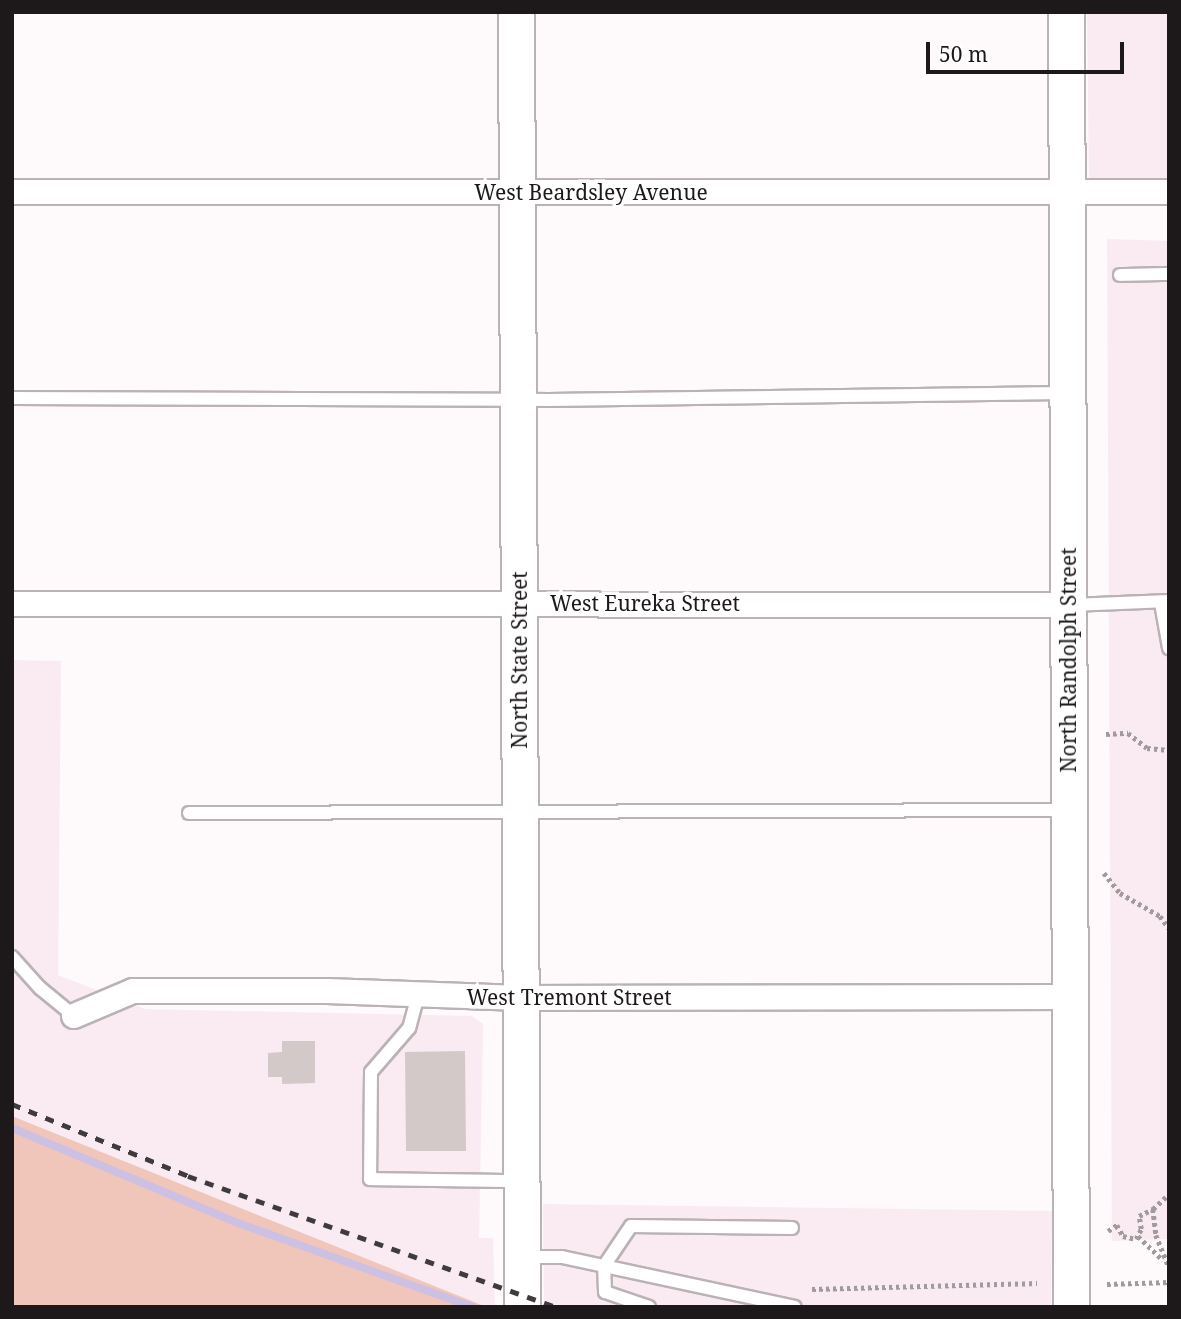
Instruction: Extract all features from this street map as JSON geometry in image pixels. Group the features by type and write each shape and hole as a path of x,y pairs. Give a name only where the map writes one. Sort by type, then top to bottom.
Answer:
{"main road":[{"name":"North State Street","path":"516,12 522,1307"},
{"name":"North Randolph Street","path":"1066,12 1071,1307"}],"street":[{"name":"West Beardsley Avenue","path":"12,192 1169,192"},
{"name":"West Eureka Street","path":"12,604 1068,605"},
{"name":"West Tremont Street","path":"74,1016 133,991 327,991 520,998 1070,997"}],"lane":[{"path":"1120,275 1169,274"},
{"path":"12,398 518,399 1067,393"},
{"path":"1068,605 1165,602 1169,648"},
{"path":"189,813 1069,810"},
{"path":"12,957 40,988 74,1016"},
{"path":"418,995 409,1028 371,1072 370,1179 522,1181"},
{"path":"649,1307 605,1292 604,1266 631,1226 792,1228"},
{"path":"522,1258 562,1257 795,1307"}],"path":[{"path":"1106,734 1128,733 1147,748 1169,750"},
{"path":"1104,873 1120,893 1160,916 1169,928"},
{"path":"1108,1231 1117,1226 1123,1236 1129,1239 1138,1236 1141,1229 1139,1216 1153,1209 1169,1194"},
{"path":"1153,1209 1159,1245 1168,1265"},
{"path":"1138,1236 1168,1265"},
{"path":"1107,1284 1169,1282"},
{"path":"812,1289 1037,1283"}],"shaded area":[{"path":"1087,12 1169,12 1169,181 1089,181"},
{"path":"1107,239 1169,241 1169,1239 1112,1241"},
{"path":"12,660 61,661 58,975 145,1009 472,1016 483,1024 479,1238 493,1238 495,1307 484,1307 12,1116"},
{"path":"12,1116 484,1306 484,1307 12,1307"},
{"path":"543,1204 1052,1211 1051,1307 544,1307"}],"building":[{"path":"282,1041 315,1041 315,1083 282,1084 282,1077 268,1077 268,1053 282,1052"},
{"path":"465,1051 466,1151 406,1151 405,1052"}],"waterway":[{"path":"12,1128 238,1223 473,1307"}],"railway":[{"path":"12,1104 188,1176 556,1307"}]}
